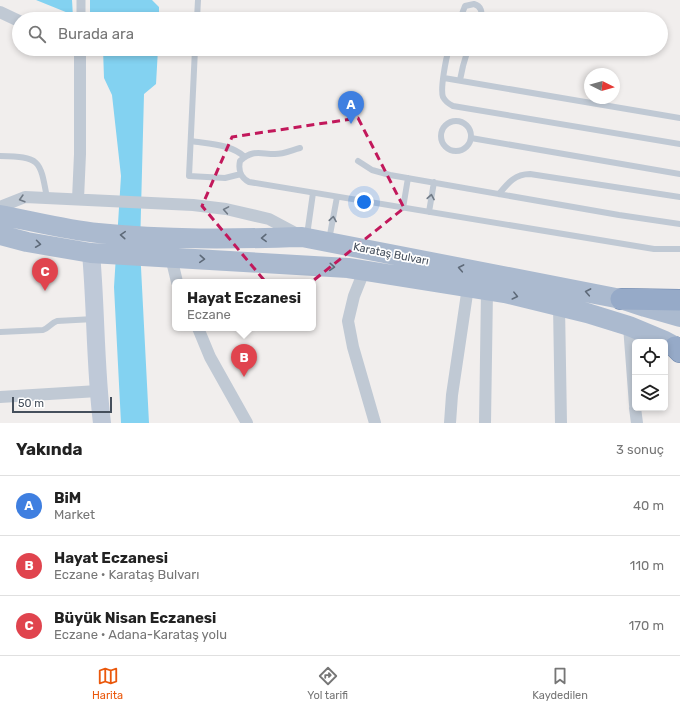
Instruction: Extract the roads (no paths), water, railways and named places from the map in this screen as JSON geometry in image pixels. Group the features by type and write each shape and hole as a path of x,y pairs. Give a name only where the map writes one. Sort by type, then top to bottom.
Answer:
{"highway":[{"path":"621,299 680,300"}],"main road":[{"name":"Karataş Bulvarı","path":"0,215 97,233 149,246 171,257 348,268 505,293 586,313 629,326 665,341 678,349"},
{"name":"Karataş Bulvarı","path":"0,235 27,242 97,253 149,246 259,238 304,237 621,299 645,308 680,317"},
{"path":"97,253 96,319 98,391 102,423"}],"street":[{"path":"81,0 81,12"},
{"path":"78,199 80,154 80,56"},
{"path":"0,207 25,196 192,205 226,209 269,219 304,237"},
{"path":"171,257 176,279"},
{"path":"364,271 354,296 348,321 352,347 375,423"},
{"path":"450,423 452,395 468,287"},
{"path":"485,423 487,291"},
{"path":"559,306 561,423"},
{"path":"629,326 633,375"},
{"path":"199,331 210,357 248,423"},
{"path":"0,397 98,391"},
{"path":"635,411 636,423"}],"lane":[{"path":"197,12 198,0"},
{"path":"463,12 465,6 474,4 480,7 482,12"},
{"path":"195,56 189,176 225,178 241,174"},
{"path":"448,56 443,95 452,106 680,144"},
{"path":"460,80 466,56"},
{"path":"444,78 680,118"},
{"path":"453,121 458,121 466,125 471,134 471,138 467,147 459,151 454,151 445,147 441,139 441,134 445,126 453,121"},
{"path":"471,138 680,174"},
{"path":"191,141 228,147 239,152 245,157"},
{"path":"300,148 277,154 255,152 250,154 240,161 239,166 241,174 243,178 249,182 336,197 654,249 680,249"},
{"path":"0,156 23,157 35,162 42,172 47,198"},
{"path":"358,161 372,170 390,175 619,215 680,224"},
{"path":"499,194 512,179 518,175 530,174 680,197"},
{"path":"404,208 408,178"},
{"path":"428,212 434,182"},
{"path":"304,237 313,193"},
{"path":"329,242 336,197"},
{"path":"0,332 40,331 45,330 52,323 57,321 96,319"}],"water":[{"path":"36,0 152,0 159,7 159,12 66,12"},
{"path":"103,56 158,56 156,84 144,94 140,248 149,423 121,423 114,287 121,176 112,95 104,78"}],"place":[{"name":"BiM","path":"351,124"},
{"name":"Büyük Nisan Eczanesi","path":"45,291"},
{"name":"Hayat Eczanesi","path":"244,377"}]}
